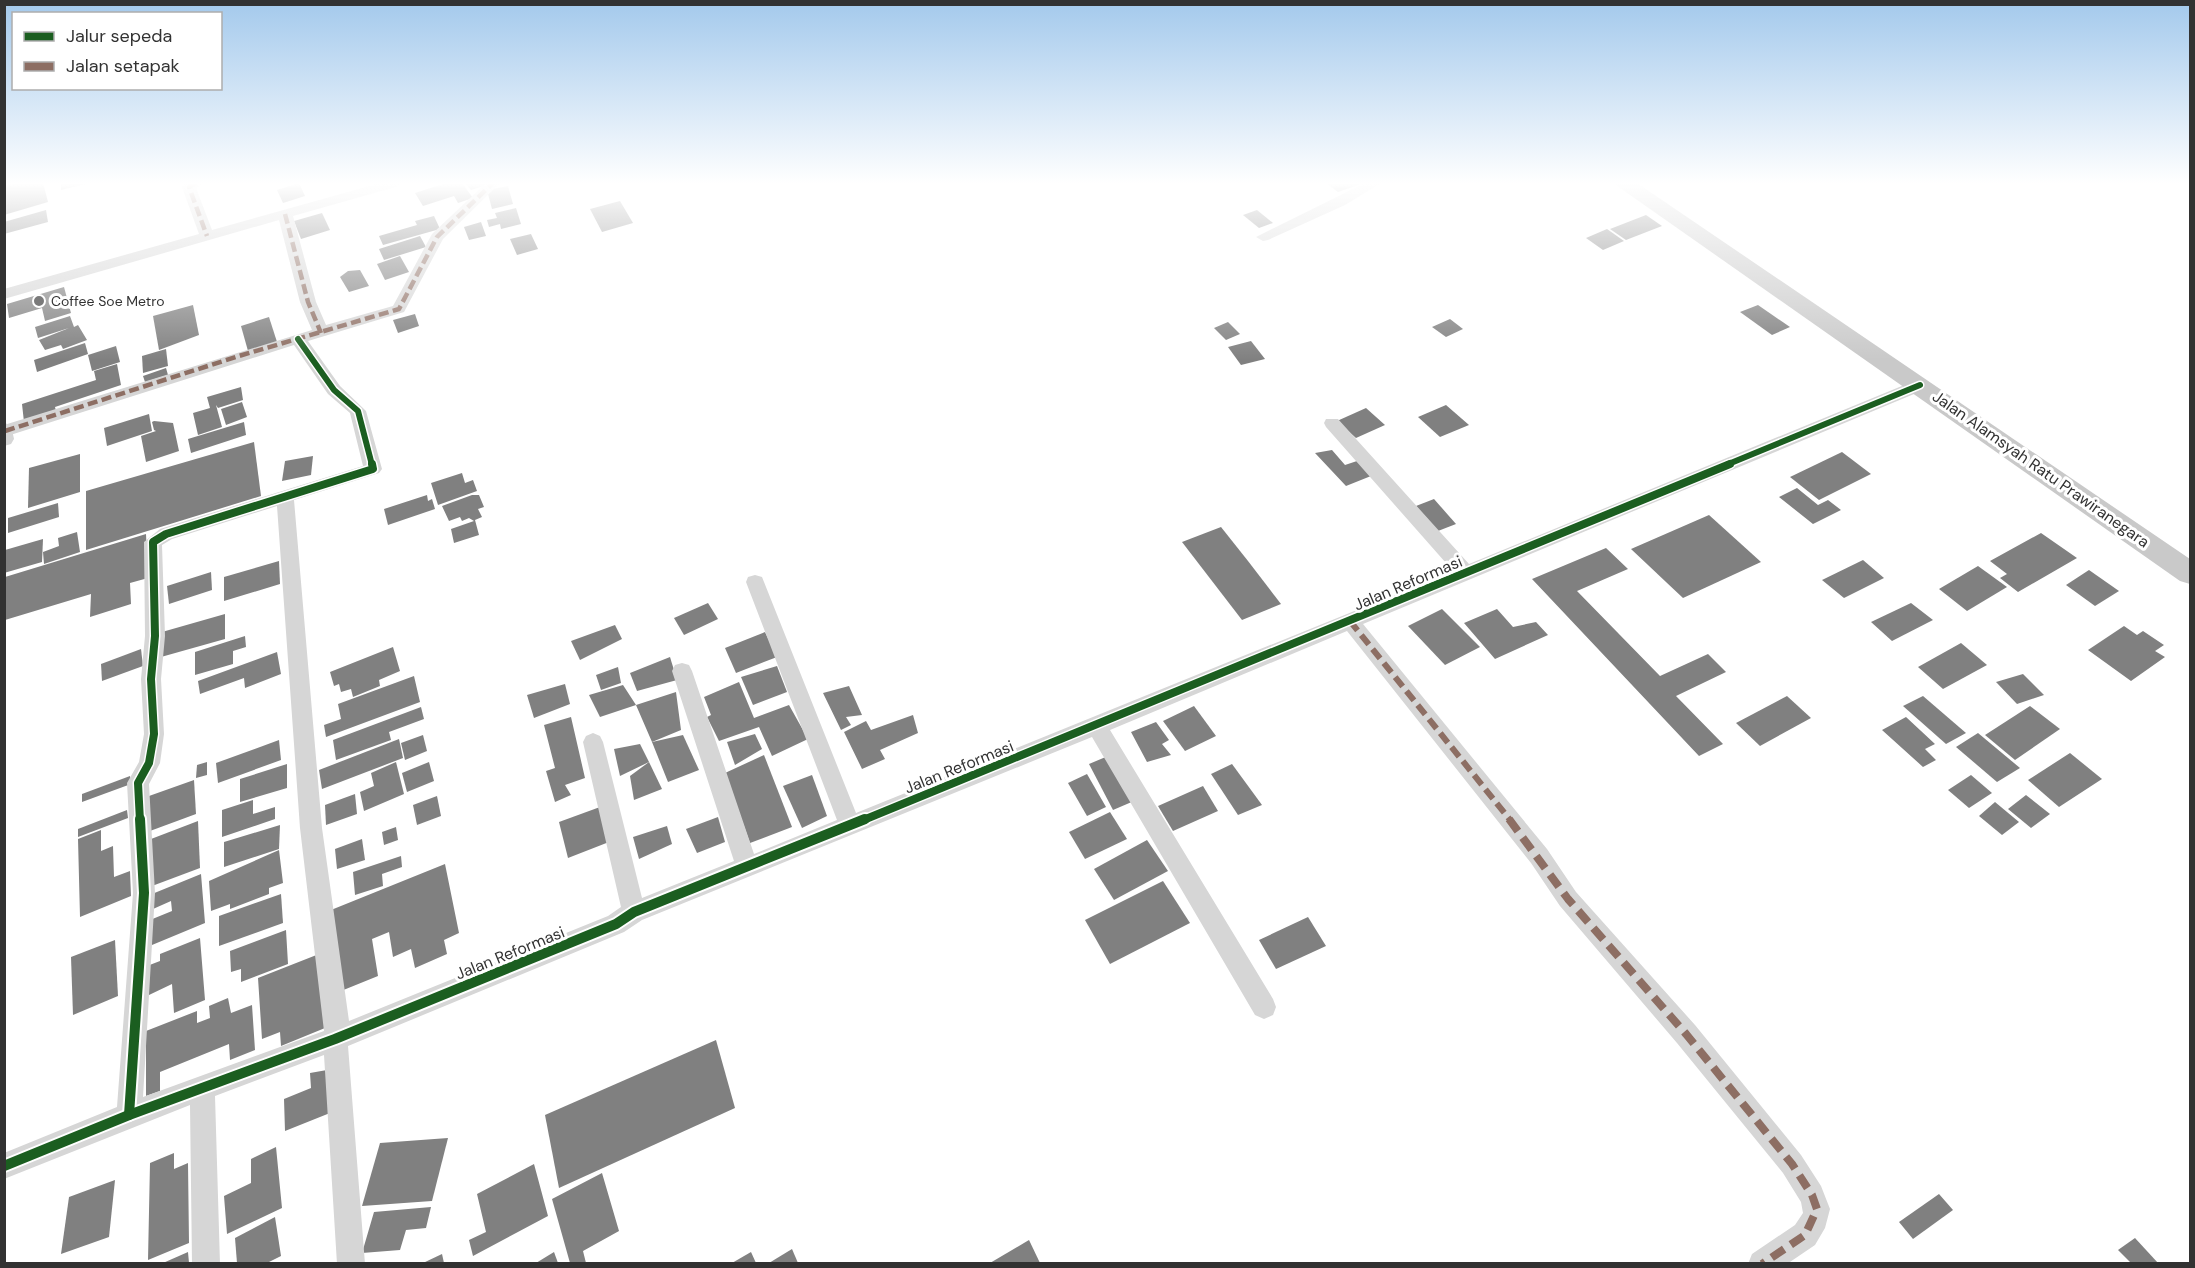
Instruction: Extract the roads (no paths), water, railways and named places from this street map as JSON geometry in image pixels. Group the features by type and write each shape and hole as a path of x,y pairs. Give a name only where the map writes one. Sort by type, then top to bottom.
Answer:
{"main road":[{"name":"Jalan Alamsyah Ratu Prawiranegara","path":"1711,242 2190,573"}],"street":[{"path":"4,294 185,242"},
{"path":"292,242 308,302 321,333"},
{"path":"4,439 5,430 239,356 399,309 434,242"},
{"path":"129,1115 144,893 138,783 149,763 154,734 151,679 154,636 153,542 166,534 373,469 358,411 334,390 298,339"},
{"name":"Jalan Reformasi","path":"4,1166 129,1115 335,1039 616,924 634,912 1097,726 1920,385"},
{"path":"1332,423 1466,573"},
{"path":"285,497 311,828 337,1026 335,1039 351,1263"},
{"path":"755,582 850,825"},
{"path":"1350,621 1539,856 1568,899 1686,1034 1792,1164 1812,1195 1817,1209 1815,1218 1805,1235 1762,1263"},
{"path":"682,671 747,867"},
{"path":"1097,726 1264,1007"},
{"path":"592,742 634,912"},
{"path":"202,1088 206,1263"}],"place":[{"name":"Coffee Soe Metro","path":"39,301"}]}
